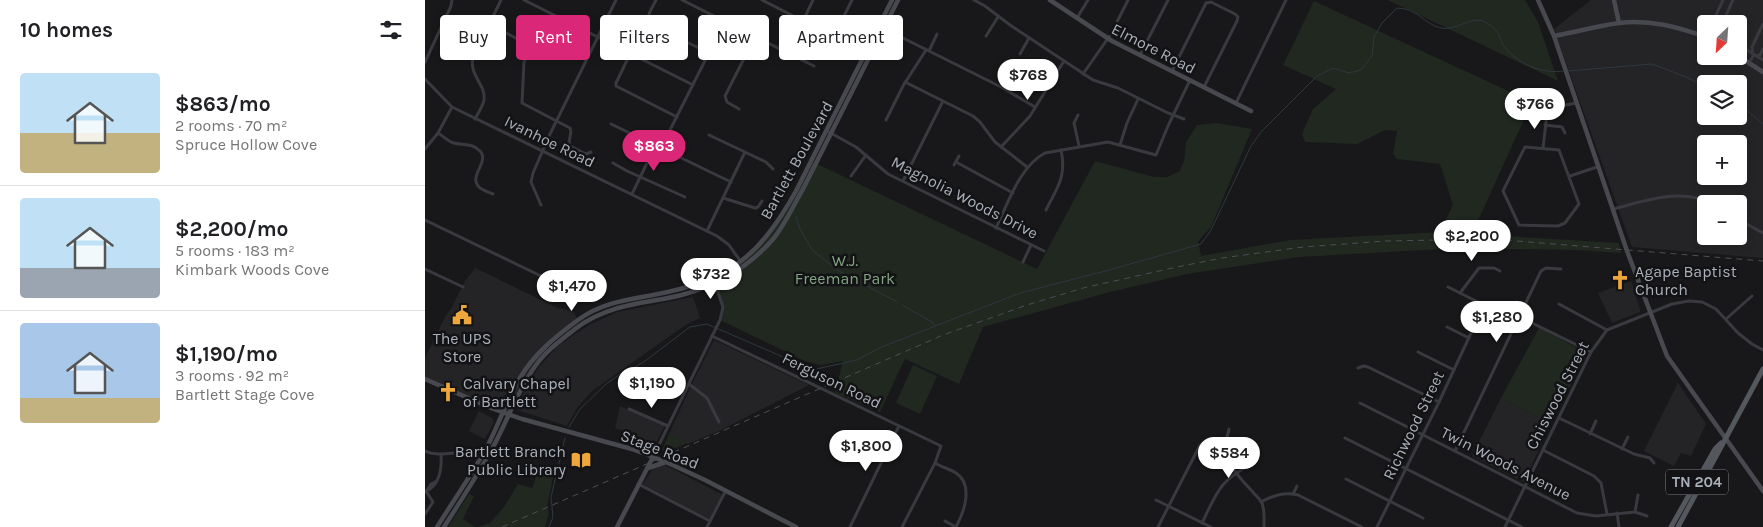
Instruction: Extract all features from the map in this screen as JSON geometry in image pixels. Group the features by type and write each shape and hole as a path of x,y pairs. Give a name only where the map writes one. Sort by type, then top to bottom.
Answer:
{"main road":[{"name":"Bartlett Boulevard","path":"885,15 892,0"},
{"name":"Bartlett Boulevard","path":"891,15 898,0"},
{"name":"Elmore Road","path":"1050,0 1108,39 1251,111"},
{"path":"1538,0 1554,36 1597,167 1649,313 1667,356 1763,491"},
{"path":"1614,0 1619,23"},
{"path":"1554,36 1619,23 1665,25 1697,34"},
{"name":"Bartlett Boulevard","path":"743,264 783,214 862,60"},
{"name":"Bartlett Boulevard","path":"437,527 482,455 519,379 548,344 589,312 614,302 689,293 743,264 774,238 786,221 869,60"},
{"path":"1749,63 1763,72"},
{"name":"Bartlett Boulevard","path":"444,527 487,458 528,377 552,348 583,323 611,309 638,300 714,281"},
{"path":"686,288 689,293"},
{"name":"TN 204","path":"1677,527 1763,369"},
{"name":"Stage Road","path":"425,379 503,413 533,423 632,449 666,462 796,527"},
{"name":"TN 204","path":"1671,527 1715,449 1725,439"},
{"path":"617,527 653,457"},
{"path":"647,469 653,465 666,462"}],"street":[{"path":"425,62 452,0"},
{"path":"494,15 501,0"},
{"path":"524,0 598,38"},
{"path":"541,205 531,182 533,173 556,121 616,0"},
{"path":"657,0 648,16 650,24 698,48"},
{"path":"682,0 713,15"},
{"path":"762,0 791,15"},
{"path":"806,15 813,0"},
{"path":"844,15 852,0"},
{"path":"974,0 1097,83 1118,88 1184,119"},
{"path":"1077,18 1088,0"},
{"path":"1083,74 1108,39 1128,0"},
{"path":"1140,56 1168,0"},
{"path":"1236,103 1286,0"},
{"path":"1716,15 1723,0"},
{"path":"1726,15 1733,0"},
{"path":"1172,72 1204,6 1208,2 1235,14 1238,18 1204,87"},
{"path":"986,36 998,17"},
{"path":"1749,63 1754,55 1752,47 1763,24"},
{"path":"506,33 531,46 523,62 522,103 570,129 570,146 586,154 591,152"},
{"path":"886,120 905,82 937,34"},
{"path":"1020,54 1029,38"},
{"path":"903,39 998,86 1035,107"},
{"path":"769,44 814,66"},
{"path":"1754,55 1760,55 1763,49"},
{"path":"1747,50 1763,60"},
{"path":"472,60 472,71 484,97 475,119"},
{"path":"627,60 615,83 616,86 677,117"},
{"path":"642,60 693,85"},
{"path":"631,194 640,176 677,117 706,60"},
{"path":"739,109 727,102 725,96 743,60"},
{"path":"1001,147 1027,120 1064,61"},
{"name":"Ivanhoe Road","path":"425,78 452,107 707,231 726,242 743,264"},
{"path":"996,228 1027,166 1036,158 1061,150 1102,142 1156,155 1190,80"},
{"path":"905,82 978,119 990,137 1027,166"},
{"path":"1120,145 1127,123 1139,98"},
{"path":"903,181 943,100"},
{"path":"1543,148 1545,125 1549,111 1564,104 1576,103"},
{"path":"425,149 438,133 452,107"},
{"path":"1078,115 1075,123 1079,146"},
{"path":"611,124 731,182"},
{"path":"1545,125 1562,127 1565,133"},
{"name":"Magnolia Woods Drive","path":"827,131 856,147 886,172 1044,251"},
{"path":"438,133 451,142 469,144 478,149 482,154 483,160 476,177 476,183 479,188 493,194"},
{"path":"709,135 766,162 773,168"},
{"path":"1525,147 1543,148 1559,150 1579,204 1565,223 1558,226 1519,225 1503,190 1525,147"},
{"path":"1046,210 1063,175 1064,167 1061,150"},
{"path":"707,231 745,152"},
{"path":"851,176 866,155"},
{"path":"959,156 955,164 1013,193"},
{"path":"613,162 685,197"},
{"path":"1569,176 1597,167"},
{"path":"1613,209 1654,199 1687,195 1697,198"},
{"path":"723,198 756,208 762,201"},
{"path":"425,220 541,276"},
{"path":"1747,224 1763,233"},
{"path":"1023,262 1031,245"},
{"path":"1460,293 1479,268 1494,268 1500,271"},
{"path":"1455,451 1541,271 1546,268 1561,269"},
{"path":"425,269 463,287"},
{"path":"653,457 720,320 723,307 714,281"},
{"path":"1448,287 1484,306 1520,317 1591,352"},
{"path":"1726,319 1752,296"},
{"name":"Chiswood Street","path":"1505,527 1591,352 1607,330 1672,304 1689,300 1702,302 1717,309 1739,333 1763,350"},
{"path":"1559,304 1607,330"},
{"name":"Richwood Street","path":"1377,527 1484,306"},
{"path":"1447,327 1469,338"},
{"name":"Ferguson Road","path":"712,336 941,446 935,463"},
{"path":"1418,352 1454,370"},
{"path":"1358,368 1368,367 1439,402"},
{"path":"689,384 706,397 719,422"},
{"name":"Twin Woods Avenue","path":"1360,403 1577,513 1597,516 1635,512 1647,516"},
{"path":"629,409 668,426"},
{"path":"1559,418 1622,449 1650,458 1654,463"},
{"path":"1590,434 1596,421"},
{"path":"850,527 899,426"},
{"path":"1229,429 1225,442 1228,462 1261,502 1264,512 1264,527"},
{"path":"1622,449 1629,437"},
{"path":"1345,438 1522,527"},
{"path":"835,439 882,462"},
{"path":"1158,527 1201,445 1206,442 1225,442"},
{"path":"1543,450 1594,476 1601,483 1607,514"},
{"path":"425,451 434,454 469,452 487,458"},
{"path":"425,514 433,502 432,497 426,491 435,482 441,470 441,454"},
{"path":"902,527 935,463 957,473 962,478 966,487 965,505 956,527 945,521"},
{"path":"1202,522 1216,493 1223,484 1235,472 1254,463"},
{"path":"1346,480 1423,518"},
{"path":"638,484 710,521"},
{"path":"1293,494 1297,486"},
{"path":"707,527 725,492"},
{"path":"1261,502 1287,493 1298,495 1362,527"},
{"path":"1635,512 1638,495"},
{"path":"1156,500 1211,527"},
{"path":"1617,514 1619,527"}],"shaded area":[{"path":"1591,0 1763,0 1763,258 1632,247 1554,29"},
{"path":"475,268 558,308 573,311 579,322 550,345 532,366 507,414 425,379 425,358 446,315 465,281"},
{"path":"1631,281 1640,312 1612,323 1598,293"},
{"path":"693,297 700,318 687,324 592,391 577,408 567,426 517,410 527,385 539,367 556,348 572,336 591,324 617,312"},
{"path":"714,340 809,385 721,430 688,444 669,434"},
{"path":"1678,383 1706,424 1691,456 1681,453 1674,466 1644,451"},
{"path":"1501,398 1551,423 1524,482 1472,456"},
{"path":"620,406 665,425 652,451 621,441 626,432 615,428"},
{"path":"479,411 492,418 494,422 485,439 469,431"},
{"path":"663,464 721,494 710,519 642,485 652,470"}],"green space":[{"path":"1388,0 1525,0 1538,22 1558,81"},
{"name":"W.J. Freeman Park","path":"1314,1 1532,102 1472,234 1619,243 1621,253 1575,250 1459,248 1299,257 1187,274 1106,293 983,327 959,384 905,359 880,412 835,393 843,361 821,365 805,361 720,320 723,307 713,278 741,262 772,229 811,161 1037,269 1095,161 1154,177 1167,177 1180,171 1184,161 1186,142 1197,125 1216,123 1252,129 1211,227 1198,241 1201,256 1290,240 1440,232 1453,205 1440,164 1397,159 1393,154 1397,131 1385,130 1357,144 1305,142 1302,134 1313,109 1336,89 1283,65"},
{"path":"1539,328 1587,353 1551,423 1501,398"},
{"path":"913,365 937,376 920,414 896,403"},
{"path":"669,434 687,443 664,453 662,450"},
{"path":"538,472 553,477 547,507 549,513 545,527 478,527 490,523 504,507 518,484 532,488"},
{"path":"469,494 474,496 463,519 475,527 448,527"}],"waterway":[{"path":"569,427 580,409 606,384 620,374 645,361 690,327 707,324 790,360 816,369 857,360 879,348 1020,293 1201,244 1211,230 1251,146 1261,132 1317,76 1333,68 1349,73 1361,70 1372,56 1374,37 1382,23 1397,8 1410,11 1430,24 1441,28 1480,20 1495,29 1508,51 1520,61 1541,70 1564,71"},
{"path":"1568,71 1652,64 1697,82"},
{"path":"1747,111 1763,124"},
{"path":"796,216 800,229 813,251 839,271 897,302"},
{"path":"902,305 935,325"},
{"path":"549,527 553,517 551,497 565,438"}],"railway":[{"path":"502,527 943,335 1027,305 1083,288 1177,267 1222,258 1303,247 1386,241 1492,239 1763,261"}],"place":[{"name":"Agape Baptist Church","path":"1620,280"},
{"name":"The UPS Store","path":"462,315"},
{"name":"Calvary Chapel of Bartlett","path":"448,392"},
{"name":"Bartlett Branch Public Library","path":"581,460"}]}
